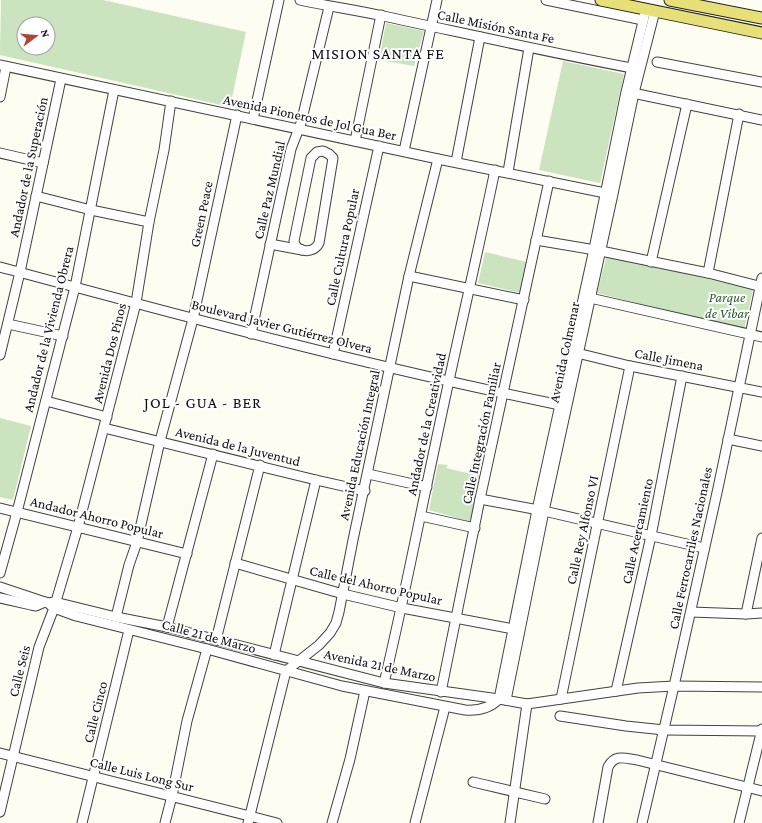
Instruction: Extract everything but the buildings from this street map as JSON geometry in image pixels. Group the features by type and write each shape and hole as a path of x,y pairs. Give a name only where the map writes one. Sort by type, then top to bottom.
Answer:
{"main road":[{"path":"601,0 648,14 762,33"},
{"path":"670,0 762,18"}],"street":[{"path":"253,118 279,0"},
{"name":"Calle Misión Santa Fe","path":"300,0 636,69"},
{"path":"404,151 436,0"},
{"path":"546,0 648,14"},
{"name":"Calle Paz Mundial","path":"251,334 291,149 299,130 329,7"},
{"name":"Avenida Colmenar","path":"636,69 648,14"},
{"name":"Avenida Colmenar","path":"502,699 610,194 630,92 648,14"},
{"path":"355,141 381,16"},
{"path":"456,162 480,38"},
{"path":"508,172 530,48"},
{"path":"657,62 762,82"},
{"path":"0,98 3,66"},
{"name":"Avenida Pioneros de Jol Gua Ber","path":"3,66 253,118 299,130 610,194"},
{"name":"Andador de la Superación","path":"0,355 20,272 61,79"},
{"name":"Andador de la Vivienda Obrera","path":"0,573 75,287 114,90"},
{"path":"630,92 762,120"},
{"name":"Avenida Dos Pinos","path":"50,604 78,527 136,303 149,222 164,150 171,101"},
{"path":"651,262 687,104"},
{"path":"708,274 739,114"},
{"name":"Green Peace","path":"116,617 136,542 160,441 193,319 238,115"},
{"name":"Calle Cultura Popular","path":"333,354 379,146"},
{"path":"270,244 302,250 313,250 318,246 333,158 323,151 318,152 311,158 294,241 302,250"},
{"path":"0,153 43,163"},
{"name":"Avenida Educación Integral","path":"286,671 319,645 330,633 336,623 365,491 409,276 438,159"},
{"name":"Andador de la Creatividad","path":"384,683 402,608 495,170"},
{"name":"Calle Integración Familiar","path":"441,692 480,500 549,181"},
{"path":"36,196 91,210 149,222"},
{"path":"536,240 598,250 761,287"},
{"name":"Avenida Colmenar","path":"502,699 513,628 541,511 560,406 590,298 598,250"},
{"name":"Boulevard Javier Gutiérrez Olvera","path":"0,267 251,334 449,382 560,406"},
{"path":"409,276 524,300"},
{"name":"Calle Ferrocarriles Nacionales","path":"642,823 674,686 762,278"},
{"path":"590,298 762,337"},
{"path":"8,324 63,336"},
{"name":"Calle Jimena","path":"575,352 630,366 762,392"},
{"name":"Calle Rey Alfonso VI","path":"561,699 630,366"},
{"name":"Calle Acercamiento","path":"616,692 651,536 682,376"},
{"path":"46,401 107,417"},
{"name":"Avenida de la Juventud","path":"104,428 365,491"},
{"path":"728,439 762,446"},
{"path":"167,627 213,454"},
{"path":"216,640 260,466"},
{"path":"368,474 427,488"},
{"path":"274,655 316,480"},
{"path":"480,500 541,511 704,548"},
{"name":"Andador Ahorro Popular","path":"0,508 187,554"},
{"path":"421,516 475,528"},
{"path":"746,614 762,538"},
{"name":"Calle del Ahorro Popular","path":"235,563 343,594 402,608 513,628"},
{"name":"Avenida 21 de Marzo","path":"0,587 50,604 167,627 384,683 441,692 502,699 527,704 674,686 762,687"},
{"name":"Calle 21 de Marzo","path":"0,598 36,606 50,604 76,616 365,691 473,710 494,704 502,699"},
{"name":"Calle Seis","path":"0,812 50,604"},
{"path":"690,612 746,614 762,613"},
{"name":"Calle Cinco","path":"82,823 129,630"},
{"path":"166,823 187,721 206,649"},
{"path":"249,820 286,671"},
{"path":"332,823 350,759 365,691"},
{"path":"510,823 527,704"},
{"path":"415,823 445,706"},
{"path":"560,716 664,730 762,730 739,823"},
{"name":"Calle Luis Long Sur","path":"0,753 172,796 249,820 277,823"},
{"path":"598,823 608,767 615,758 656,765 762,791"},
{"path":"473,782 545,798"}],"green space":[{"path":"1,0 103,0 246,32 230,107 0,55"},
{"path":"386,23 424,31 414,66 379,60"},
{"path":"563,61 624,74 600,183 539,170"},
{"path":"485,252 527,262 521,293 478,283"},
{"name":"Parque de Vibar","path":"607,254 753,290 744,330 597,293"},
{"path":"0,418 31,426 13,500 0,497"},
{"path":"438,464 448,465 446,468 480,476 471,522 429,510"}],"district":[{"name":"MISION SANTA FE","path":"378,53"},
{"name":"JOL - GUA - BER","path":"203,402"}]}
